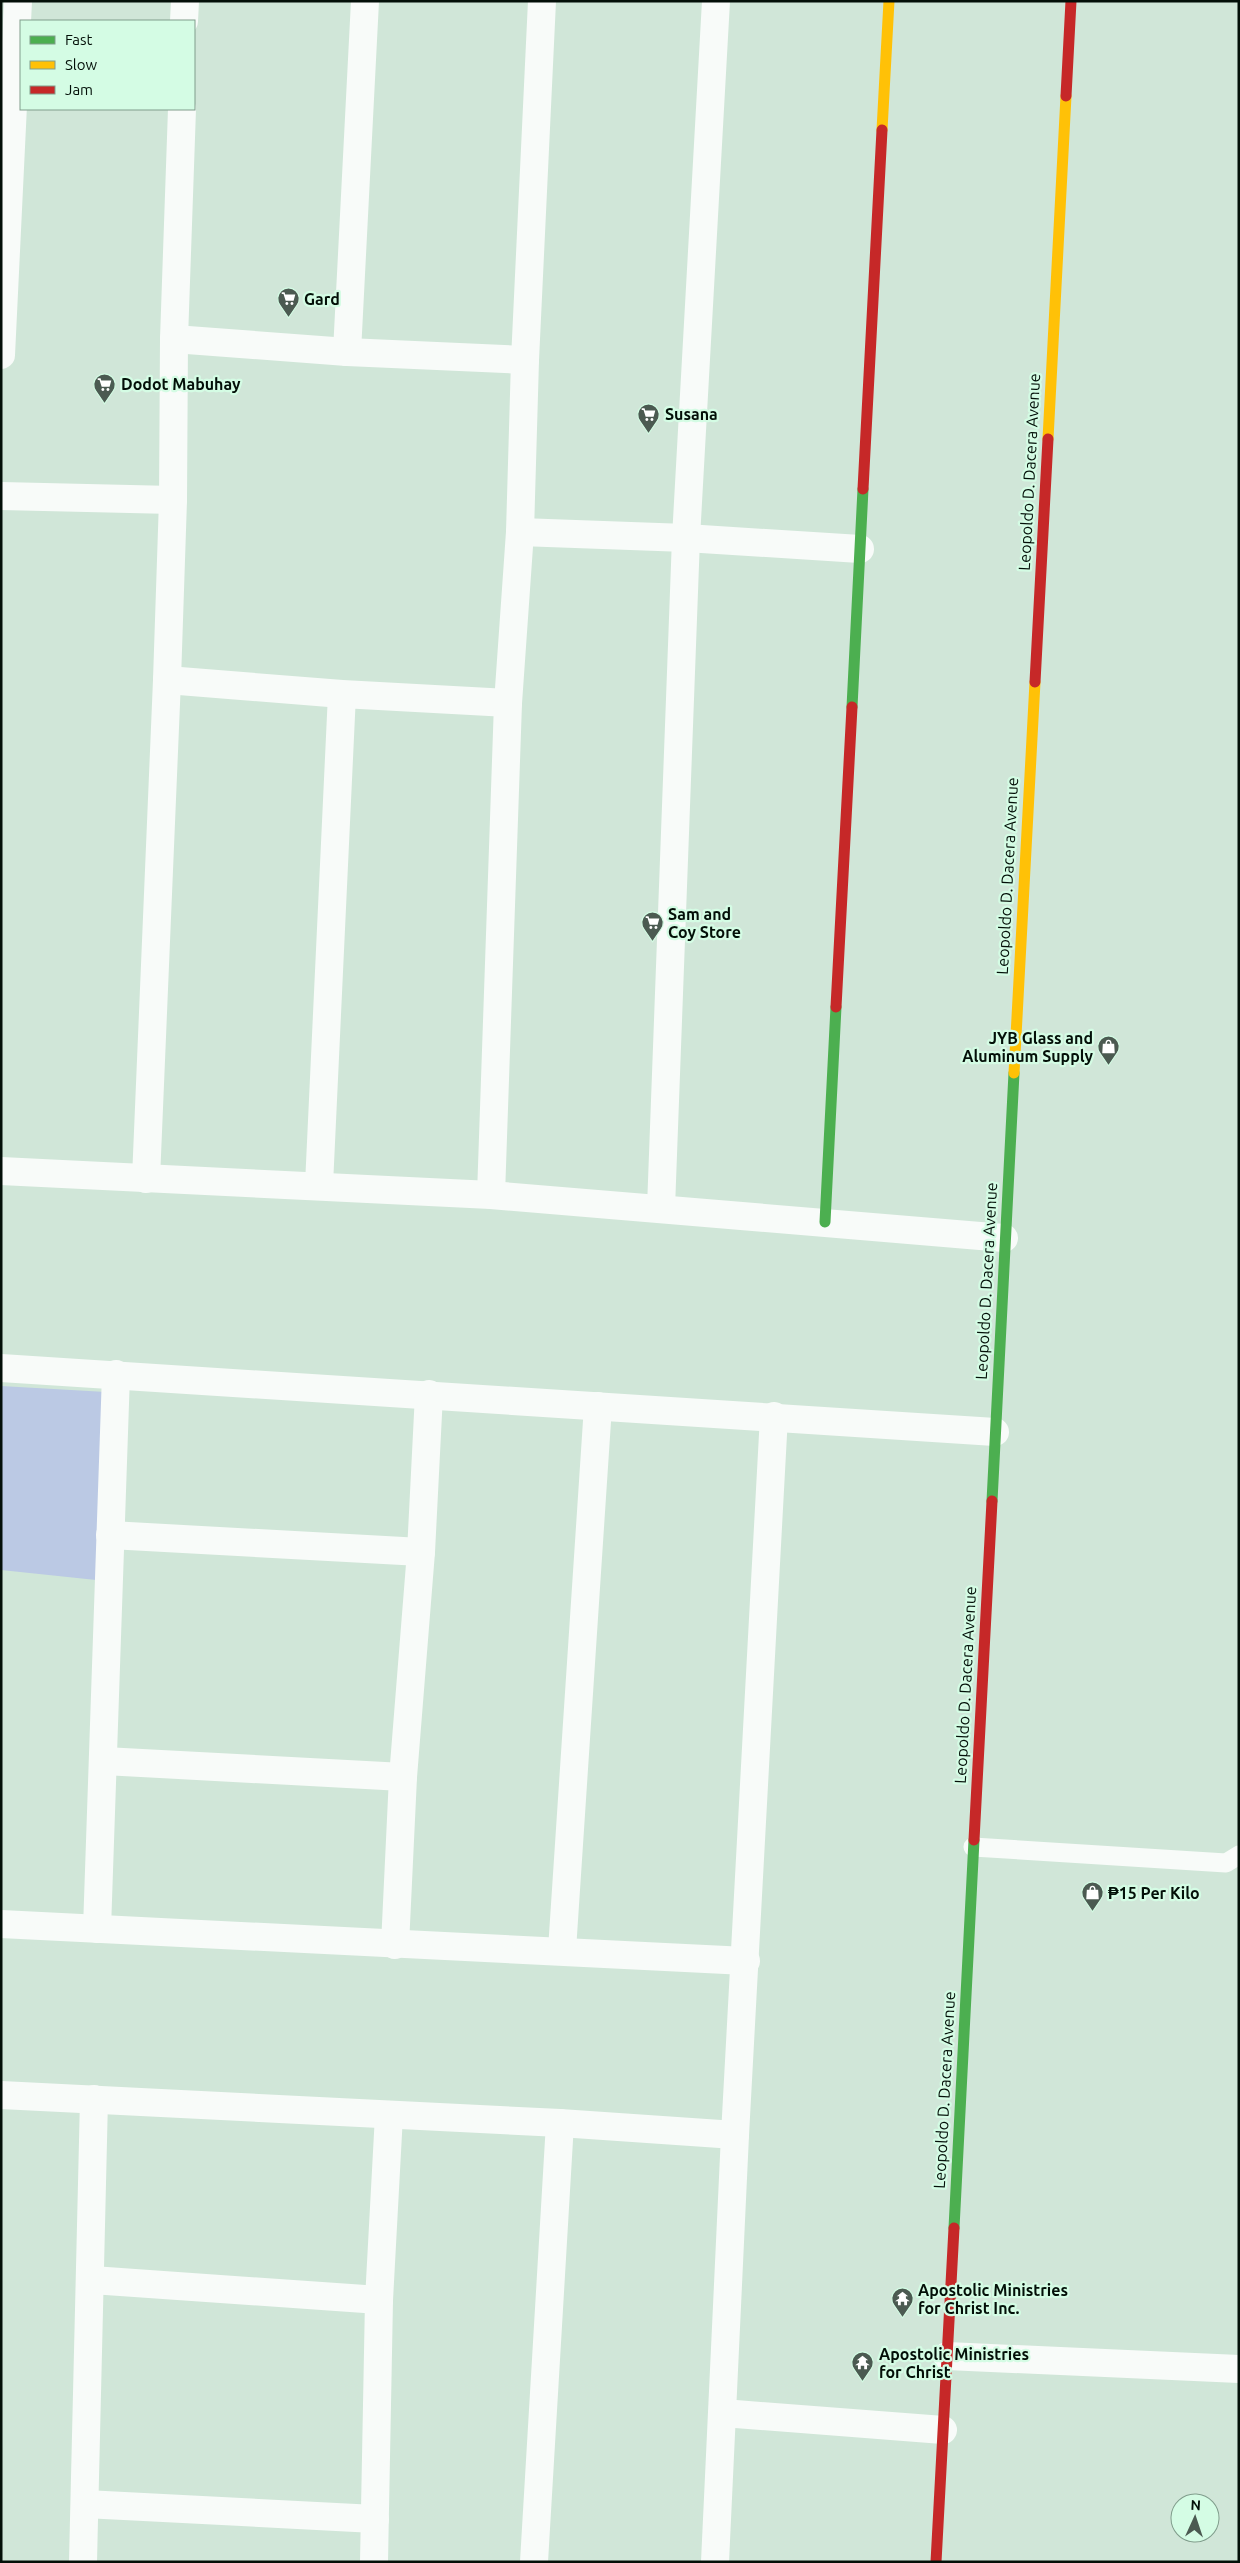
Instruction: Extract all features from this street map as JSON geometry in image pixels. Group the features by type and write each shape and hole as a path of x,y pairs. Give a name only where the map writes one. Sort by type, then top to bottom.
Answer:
{"main road":[{"path":"825,1222 889,1"},
{"name":"Leopoldo D. Dacera Avenue","path":"936,2562 1004,1238 1071,1"}],"street":[{"path":"1,355 18,1"},
{"path":"184,20 185,1"},
{"path":"347,352 365,1"},
{"path":"491,1195 508,703 520,532 525,360 542,1"},
{"path":"660,1208 686,538 716,1"},
{"path":"146,1180 167,680 173,500 174,339 182,110"},
{"path":"174,339 347,352 525,360"},
{"path":"1,496 173,500"},
{"path":"520,532 686,538 860,549"},
{"path":"167,680 342,694 508,703"},
{"path":"319,1185 342,694"},
{"path":"1,1171 146,1180 319,1185 491,1195 1004,1238"},
{"path":"1,1368 774,1416 995,1432"},
{"path":"96,1929 104,1761 116,1374"},
{"path":"395,1945 403,1777 421,1552 429,1394"},
{"path":"562,1950 598,1406"},
{"path":"715,2562 735,2135 746,1961 774,1416"},
{"path":"110,1535 421,1552"},
{"path":"104,1761 403,1777"},
{"path":"1,1924 395,1945 562,1950 746,1961"},
{"path":"1,2095 560,2123 735,2135"},
{"path":"84,2562 92,2280 94,2099"},
{"path":"374,2562 378,2300 389,2115"},
{"path":"534,2562 560,2123"},
{"path":"92,2280 378,2300"},
{"path":"947,2356 1239,2369"},
{"path":"723,2413 943,2430"},
{"path":"85,2504 375,2519"}],"lane":[{"path":"973,1847 1235,1862"}],"shaded area":[{"path":"1,1386 106,1392 96,1580 1,1570"}],"traffic: fast":[{"path":"852,707 863,489"},
{"path":"825,1222 836,1007"},
{"path":"992,1501 1014,1073"},
{"path":"954,2228 974,1840"}],"traffic: slow":[{"path":"882,130 889,1"},
{"path":"1048,439 1066,96"},
{"path":"1014,1073 1035,682"}],"traffic: jam":[{"path":"1066,96 1071,1"},
{"path":"863,489 882,130"},
{"path":"1035,682 1048,439"},
{"path":"836,1007 852,707"},
{"path":"974,1840 992,1501"},
{"path":"936,2562 954,2228"}],"place":[{"name":"Gard","path":"288,318"},
{"name":"Dodot Mabuhay","path":"105,403"},
{"name":"Susana","path":"649,433"},
{"name":"Sam and Coy Store","path":"652,942"},
{"name":"JYB Glass and Aluminum Supply","path":"1109,1066"},
{"name":"₱15 Per Kilo","path":"1092,1912"},
{"name":"Apostolic Ministries for Christ Inc.","path":"902,2318"},
{"name":"Apostolic Ministries for Christ","path":"863,2382"}]}
